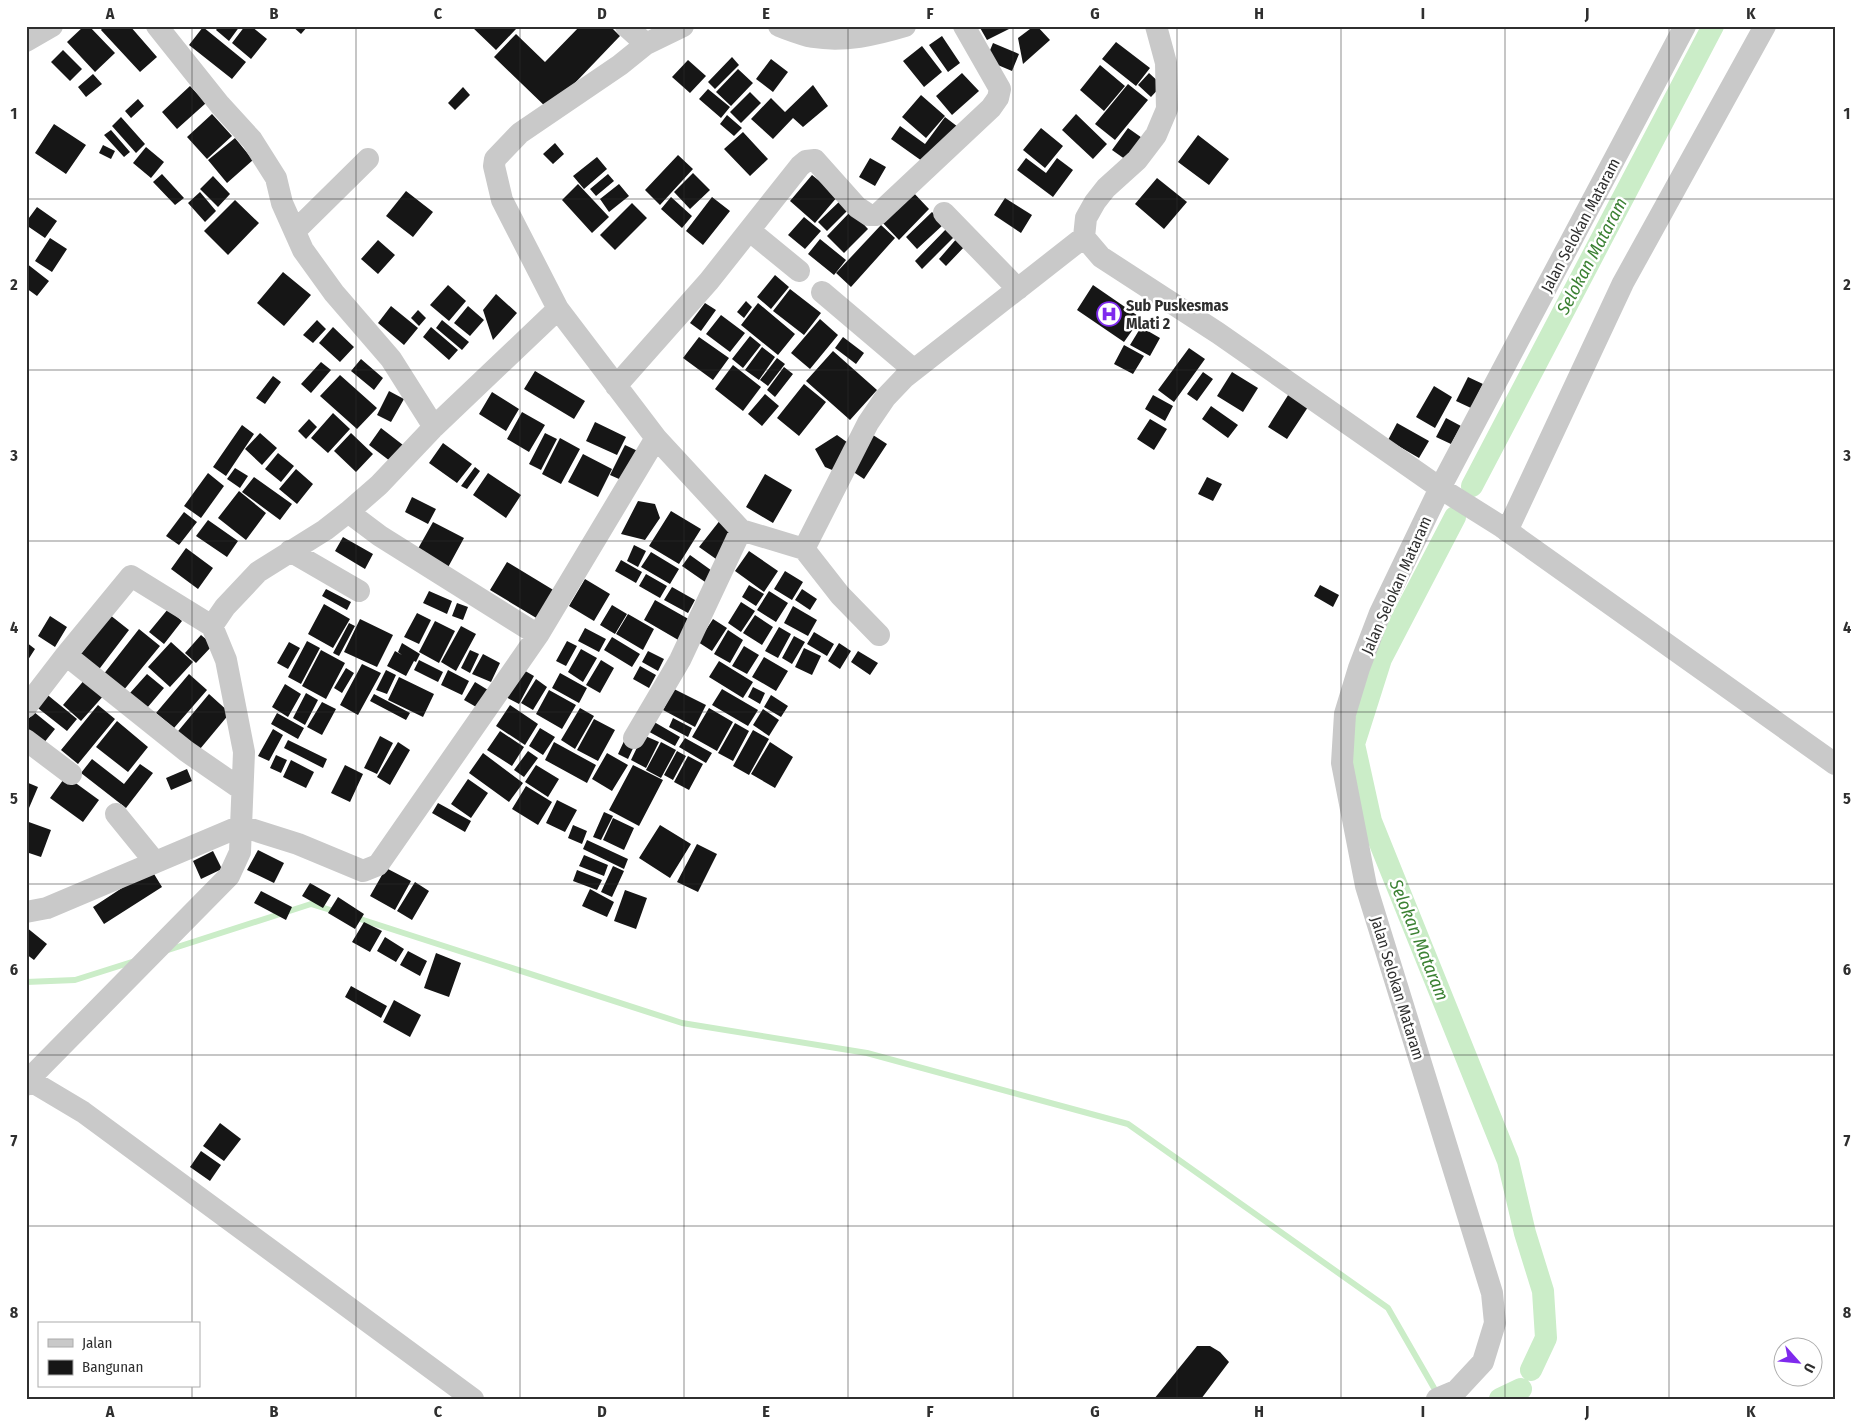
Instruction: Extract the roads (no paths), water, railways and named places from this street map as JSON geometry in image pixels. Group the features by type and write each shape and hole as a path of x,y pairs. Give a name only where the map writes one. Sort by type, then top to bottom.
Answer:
{"street":[{"path":"26,41 52,26"},
{"path":"157,26 220,105 257,147 276,178 282,203 303,250 322,278 391,359 434,427"},
{"path":"626,26 646,44"},
{"path":"682,26 646,44 620,65 520,133 495,158 494,166 502,200 558,309 656,438 741,530 804,549 840,595 879,635"},
{"path":"779,26 811,36 837,39 868,36 905,26"},
{"path":"616,386 709,281 800,166 806,161 815,160 857,207 869,215 877,215 991,108 998,98 1000,89 964,26"},
{"path":"804,549 868,423 885,398 914,370 1084,237 1086,218 1095,202 1106,188 1137,160 1156,135 1167,109 1166,63 1156,26"},
{"name":"Jalan Selokan Mataram","path":"1437,1399 1456,1391 1483,1362 1495,1323 1492,1293 1366,886 1342,763 1345,714 1359,668 1380,613 1449,493 1685,26"},
{"path":"1505,529 1623,283 1765,26"},
{"path":"295,231 368,159"},
{"path":"944,214 1018,289"},
{"path":"750,231 799,271"},
{"path":"1084,237 1101,257 1218,333 1449,493 1505,529 1835,764"},
{"path":"822,292 914,370"},
{"path":"212,626 226,607 258,572 325,530 379,485 434,427 558,309"},
{"path":"26,912 47,908 241,826 298,844 362,871 373,869 384,858 538,635 656,438"},
{"path":"348,512 403,551 538,635"},
{"path":"634,738 680,660 741,530"},
{"path":"290,551 359,591"},
{"path":"26,707 131,576 212,626 226,660 244,752 241,789 240,852 229,876 27,1081 82,1112 473,1399"},
{"path":"66,655 186,751 241,789"},
{"path":"26,740 71,774"},
{"path":"116,814 156,862"}],"waterway":[{"name":"Selokan Mataram","path":"1472,486 1713,26"},
{"name":"Selokan Mataram","path":"1455,517 1381,659 1354,744 1371,821 1508,1161 1525,1233 1543,1291 1546,1338 1531,1370"},
{"path":"168,950 311,904 337,912"},
{"path":"354,917 682,1023 867,1053 1128,1124 1388,1308 1434,1388"},
{"path":"26,982 75,980 135,961"},
{"name":"Selokan Mataram","path":"1500,1399 1521,1389"}],"place":[{"name":"Sub Puskesmas Mlati 2","path":"1109,314"}]}
